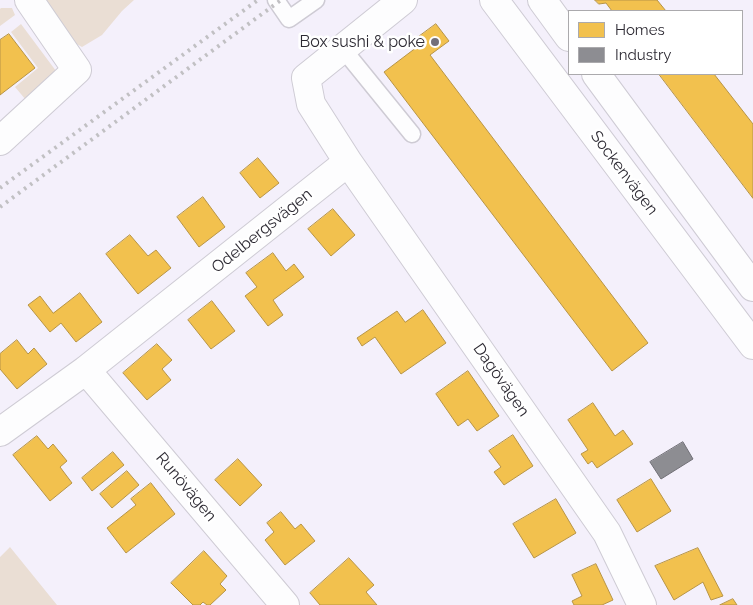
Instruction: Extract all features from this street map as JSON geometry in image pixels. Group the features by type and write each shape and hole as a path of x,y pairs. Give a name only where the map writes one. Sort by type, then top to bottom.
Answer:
{"street":[{"path":"0,141 77,70 29,0"},
{"path":"348,162 311,104 306,78 403,0"},
{"name":"Sockenvägen","path":"494,0 753,346"},
{"path":"542,0 568,36"},
{"path":"597,75 752,282"},
{"name":"Odelbergsvägen","path":"0,432 86,370 348,162"},
{"name":"Dagövägen","path":"348,162 607,533 642,605"},
{"name":"Runövägen","path":"86,370 285,605"}],"lane":[{"path":"276,0 289,19 316,0"},
{"path":"343,49 412,134"}],"shaded area":[{"path":"43,0 134,0 102,35 82,47 73,42"},
{"path":"12,8 15,15 0,26 0,9"},
{"path":"21,24 59,75 26,100 15,87 38,68 11,32"},
{"path":"10,547 57,605 0,605 0,557"}],"building: Homes":[{"path":"595,0 657,0 665,10 611,10 606,3 599,4"},
{"path":"436,24 449,41 430,55 648,343 612,371 384,72 417,47 413,41"},
{"path":"9,34 35,68 0,95 0,40"},
{"path":"660,75 715,75 753,124 753,198"},
{"path":"258,158 279,183 260,198 240,173"},
{"path":"203,197 225,227 199,247 177,217"},
{"path":"333,209 355,235 331,256 308,229"},
{"path":"130,235 148,256 156,250 171,268 138,294 106,254"},
{"path":"273,253 286,271 294,264 304,277 273,300 283,315 268,326 245,296 257,287 246,273"},
{"path":"80,293 102,322 76,342 61,323 50,332 28,305 40,296 53,313"},
{"path":"212,301 235,331 211,349 188,320"},
{"path":"423,310 446,343 401,374 375,337 362,346 357,338 397,311 405,322"},
{"path":"17,340 28,354 34,348 47,364 17,389 0,369 0,354"},
{"path":"157,344 172,360 162,369 171,380 147,400 123,373"},
{"path":"468,371 499,416 477,431 468,419 458,426 436,394"},
{"path":"593,403 615,436 623,430 633,444 597,468 592,461 588,464 581,454 588,450 568,420"},
{"path":"513,435 533,466 504,485 494,472 501,467 489,451"},
{"path":"37,436 48,449 53,444 67,461 60,467 72,483 50,501 13,455"},
{"path":"113,452 124,465 92,491 82,478"},
{"path":"238,459 262,485 240,506 215,480"},
{"path":"127,471 139,485 112,508 100,494"},
{"path":"651,479 671,511 637,532 617,500"},
{"path":"151,483 175,514 126,553 107,528 136,505 131,499"},
{"path":"556,499 576,533 534,558 513,524"},
{"path":"281,512 295,529 301,524 315,541 285,565 265,540 274,532 267,523"},
{"path":"698,548 723,596 711,600 703,582 674,600 655,566"},
{"path":"204,551 227,576 220,584 226,590 210,605 203,602 200,605 193,605 171,583"},
{"path":"349,558 374,585 366,592 377,605 320,605 310,593"},
{"path":"596,564 613,600 602,605 574,605 572,601 582,596 572,575"},
{"path":"733,599 737,605 720,605"}],"building: Industry":[{"path":"683,442 693,459 661,479 650,462"}],"railway":[{"path":"0,188 258,0"},
{"path":"0,207 281,0"}],"place":[{"name":"Box sushi & poke","path":"435,42"}]}
